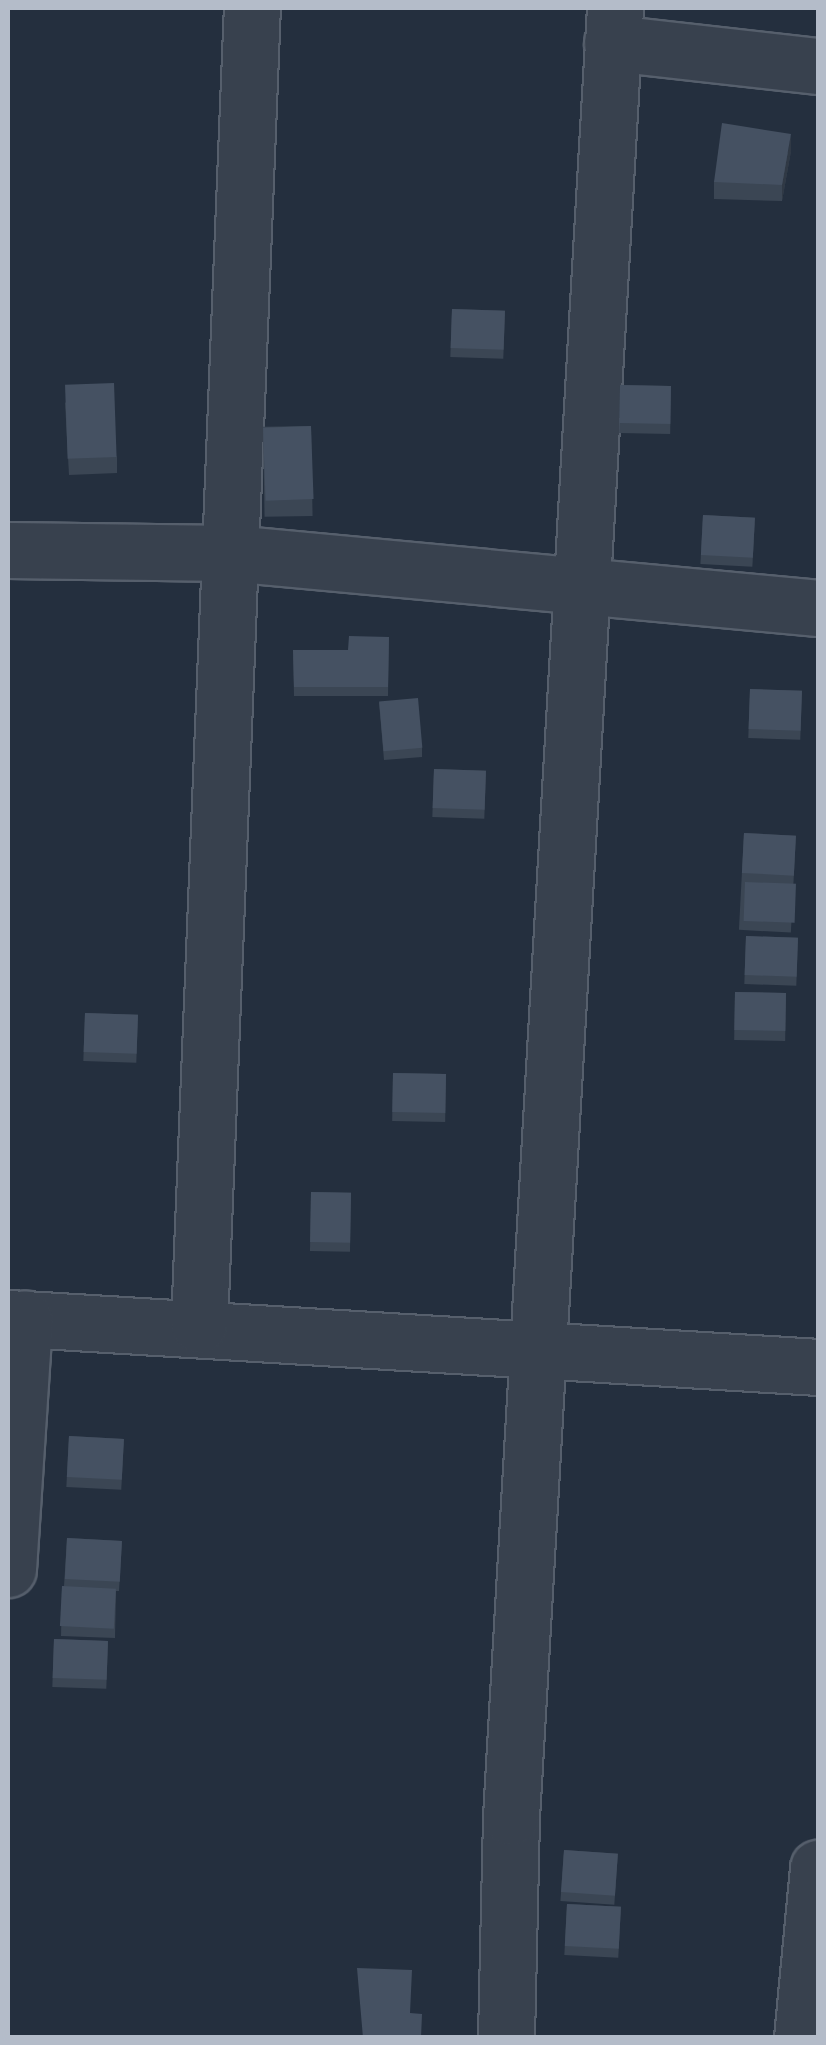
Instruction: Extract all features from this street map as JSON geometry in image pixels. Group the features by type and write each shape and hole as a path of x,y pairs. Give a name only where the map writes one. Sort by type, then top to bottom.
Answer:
{"street":[{"path":"200,1325 252,8"},
{"path":"506,2038 577,581 614,25 818,66"},
{"path":"8,550 230,554 577,581 818,608"},
{"path":"8,1570 16,1318 200,1325 818,1368"},
{"path":"802,2038 818,1868"}],"building":[{"path":"722,123 791,134 782,185 714,182"},
{"path":"452,309 505,311 504,350 451,348"},
{"path":"114,383 117,457 68,459 65,385"},
{"path":"620,385 671,386 670,424 619,423"},
{"path":"311,426 314,499 266,501 263,428"},
{"path":"703,515 755,518 753,558 701,555"},
{"path":"349,636 389,637 388,687 294,687 293,650 348,650"},
{"path":"750,689 802,691 801,731 749,729"},
{"path":"418,698 422,748 384,751 379,701"},
{"path":"434,769 486,771 485,810 433,808"},
{"path":"744,833 796,836 794,876 742,873"},
{"path":"745,882 796,884 795,923 744,921"},
{"path":"746,936 798,938 797,977 745,975"},
{"path":"735,992 786,993 785,1031 734,1030"},
{"path":"85,1013 138,1015 137,1054 84,1052"},
{"path":"393,1073 446,1074 445,1113 392,1112"},
{"path":"311,1192 351,1193 350,1243 310,1242"},
{"path":"69,1436 124,1439 122,1480 67,1477"},
{"path":"67,1538 122,1541 120,1582 65,1579"},
{"path":"62,1586 116,1589 114,1629 60,1626"},
{"path":"54,1639 108,1641 107,1680 53,1678"},
{"path":"564,1850 618,1854 615,1896 561,1892"},
{"path":"567,1904 621,1907 619,1949 565,1946"},
{"path":"357,1968 412,1970 410,2013 422,2014 421,2038 363,2038"}]}
